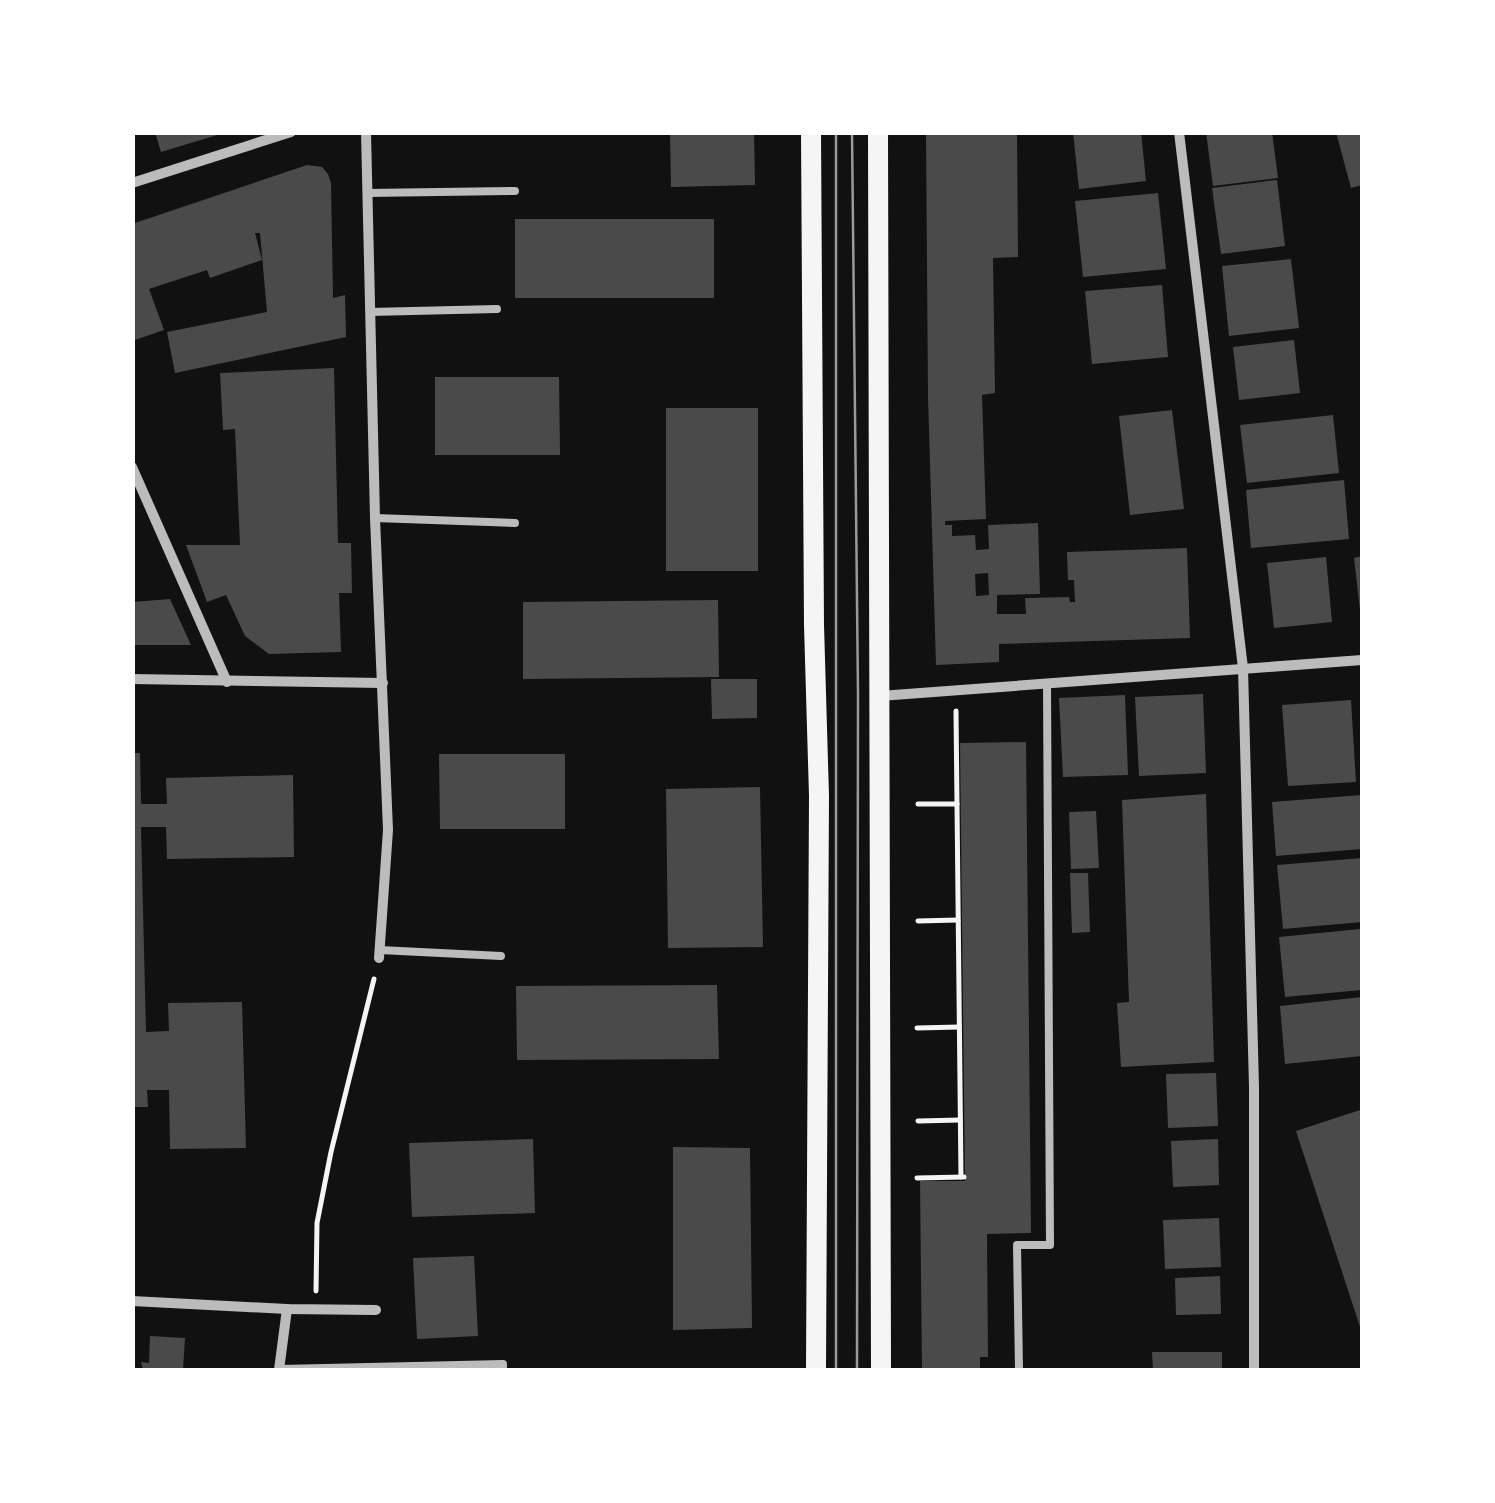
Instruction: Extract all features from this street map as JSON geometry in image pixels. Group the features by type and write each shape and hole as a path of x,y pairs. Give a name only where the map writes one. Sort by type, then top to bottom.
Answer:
{"main road":[{"path":"812,132 819,796 816,1370"},
{"path":"878,132 881,1370"}],"street":[{"path":"132,183 291,132"},
{"path":"366,132 388,830 380,954"},
{"path":"1179,132 1242,668 1254,1087 1254,1370"},
{"path":"132,467 228,682"},
{"path":"880,696 1362,660"},
{"path":"132,679 384,684"},
{"path":"132,1301 376,1310"},
{"path":"280,1370 287,1308"}],"lane":[{"path":"368,193 516,190"},
{"path":"370,312 497,309"},
{"path":"376,518 514,523"},
{"path":"1019,1370 1017,1245 1050,1245 1047,683"},
{"path":"380,954 501,956"},
{"path":"280,1370 503,1364 503,1370"}],"path":[{"path":"917,1178 962,1178 956,698"},
{"path":"918,804 957,804"},
{"path":"918,921 958,920"},
{"path":"316,1309 317,1223 380,954"},
{"path":"917,1028 959,1027"},
{"path":"918,1121 960,1120"}],"building":[{"path":"155,132 224,132 224,133 161,152"},
{"path":"670,132 754,132 755,185 671,187"},
{"path":"926,132 1017,132 1018,257 993,258 995,393 982,395 986,519 945,521 945,525 952,525 952,536 975,535 976,550 989,549 988,525 1038,523 1040,594 997,595 997,614 1026,614 1025,598 1069,597 1070,602 1075,602 1074,580 1068,580 1067,552 1187,548 1190,638 999,644 999,662 936,665","holes":["988,573 989,595 976,596 975,574"]},
{"path":"1073,132 1141,132 1146,181 1079,189"},
{"path":"1206,132 1272,132 1278,178 1213,186"},
{"path":"1336,132 1362,132 1362,185 1351,188"},
{"path":"307,165 322,167 331,183 333,298 345,295 346,337 175,373 167,332 267,312 260,233 255,233 262,260 210,278 207,270 149,289 164,330 132,341 132,224"},
{"path":"1277,180 1285,246 1221,254 1212,188"},
{"path":"1158,193 1166,269 1083,277 1075,201"},
{"path":"515,219 714,219 714,298 515,298"},
{"path":"1291,259 1299,328 1229,336 1222,266"},
{"path":"1162,285 1168,357 1092,364 1085,291"},
{"path":"1294,340 1300,393 1239,400 1233,347"},
{"path":"334,368 338,543 351,543 352,593 339,593 341,652 269,654 245,636 226,595 207,602 186,545 240,545 235,429 223,430 220,373"},
{"path":"435,377 559,377 560,455 435,455"},
{"path":"666,408 758,408 758,571 666,571"},
{"path":"1172,410 1184,509 1130,515 1119,416"},
{"path":"1333,415 1339,473 1247,483 1240,425"},
{"path":"1344,480 1349,539 1251,548 1246,490"},
{"path":"1362,556 1362,610 1360,610 1354,558"},
{"path":"1326,557 1332,622 1274,628 1267,563"},
{"path":"170,599 191,645 132,645 132,602"},
{"path":"718,600 719,677 523,679 523,602"},
{"path":"711,679 757,679 757,718 712,719"},
{"path":"1203,694 1206,773 1139,776 1135,697"},
{"path":"1125,695 1128,775 1063,777 1059,698"},
{"path":"1351,700 1356,782 1288,786 1282,705"},
{"path":"1026,742 1031,1233 987,1234 988,1357 980,1357 980,1370 922,1370 920,1181 965,1181 960,743"},
{"path":"132,753 140,753 141,804 167,804 166,778 293,775 294,857 167,859 166,827 141,827 146,1032 169,1031 168,1003 242,1002 246,1148 170,1149 169,1090 147,1090 148,1107 132,1107"},
{"path":"439,754 565,754 565,829 440,829"},
{"path":"760,787 763,947 668,948 666,789"},
{"path":"1206,794 1214,1062 1121,1067 1117,1003 1129,1002 1122,800"},
{"path":"1362,795 1362,849 1276,856 1272,802"},
{"path":"1096,811 1099,868 1071,869 1069,812"},
{"path":"1362,858 1362,922 1283,929 1277,865"},
{"path":"1070,873 1088,873 1090,932 1072,933"},
{"path":"1360,929 1362,990 1285,997 1279,937"},
{"path":"717,985 719,1059 517,1060 516,986"},
{"path":"1362,997 1362,1056 1285,1064 1280,1006"},
{"path":"1216,1073 1218,1126 1168,1128 1166,1074"},
{"path":"1360,1110 1362,1118 1362,1333 1296,1131"},
{"path":"533,1139 535,1213 412,1217 409,1143"},
{"path":"1218,1139 1219,1185 1173,1187 1171,1141"},
{"path":"673,1147 750,1148 752,1328 673,1330"},
{"path":"1219,1218 1221,1267 1165,1269 1163,1220"},
{"path":"474,1256 478,1336 417,1339 413,1258"},
{"path":"1220,1276 1221,1314 1176,1315 1175,1278"},
{"path":"150,1336 185,1338 183,1370 143,1370 141,1362 149,1363"},
{"path":"1152,1352 1222,1352 1222,1370 1153,1370"}],"tram line":[{"path":"836,132 836,1370"},
{"path":"852,132 858,693 857,1370"}]}
